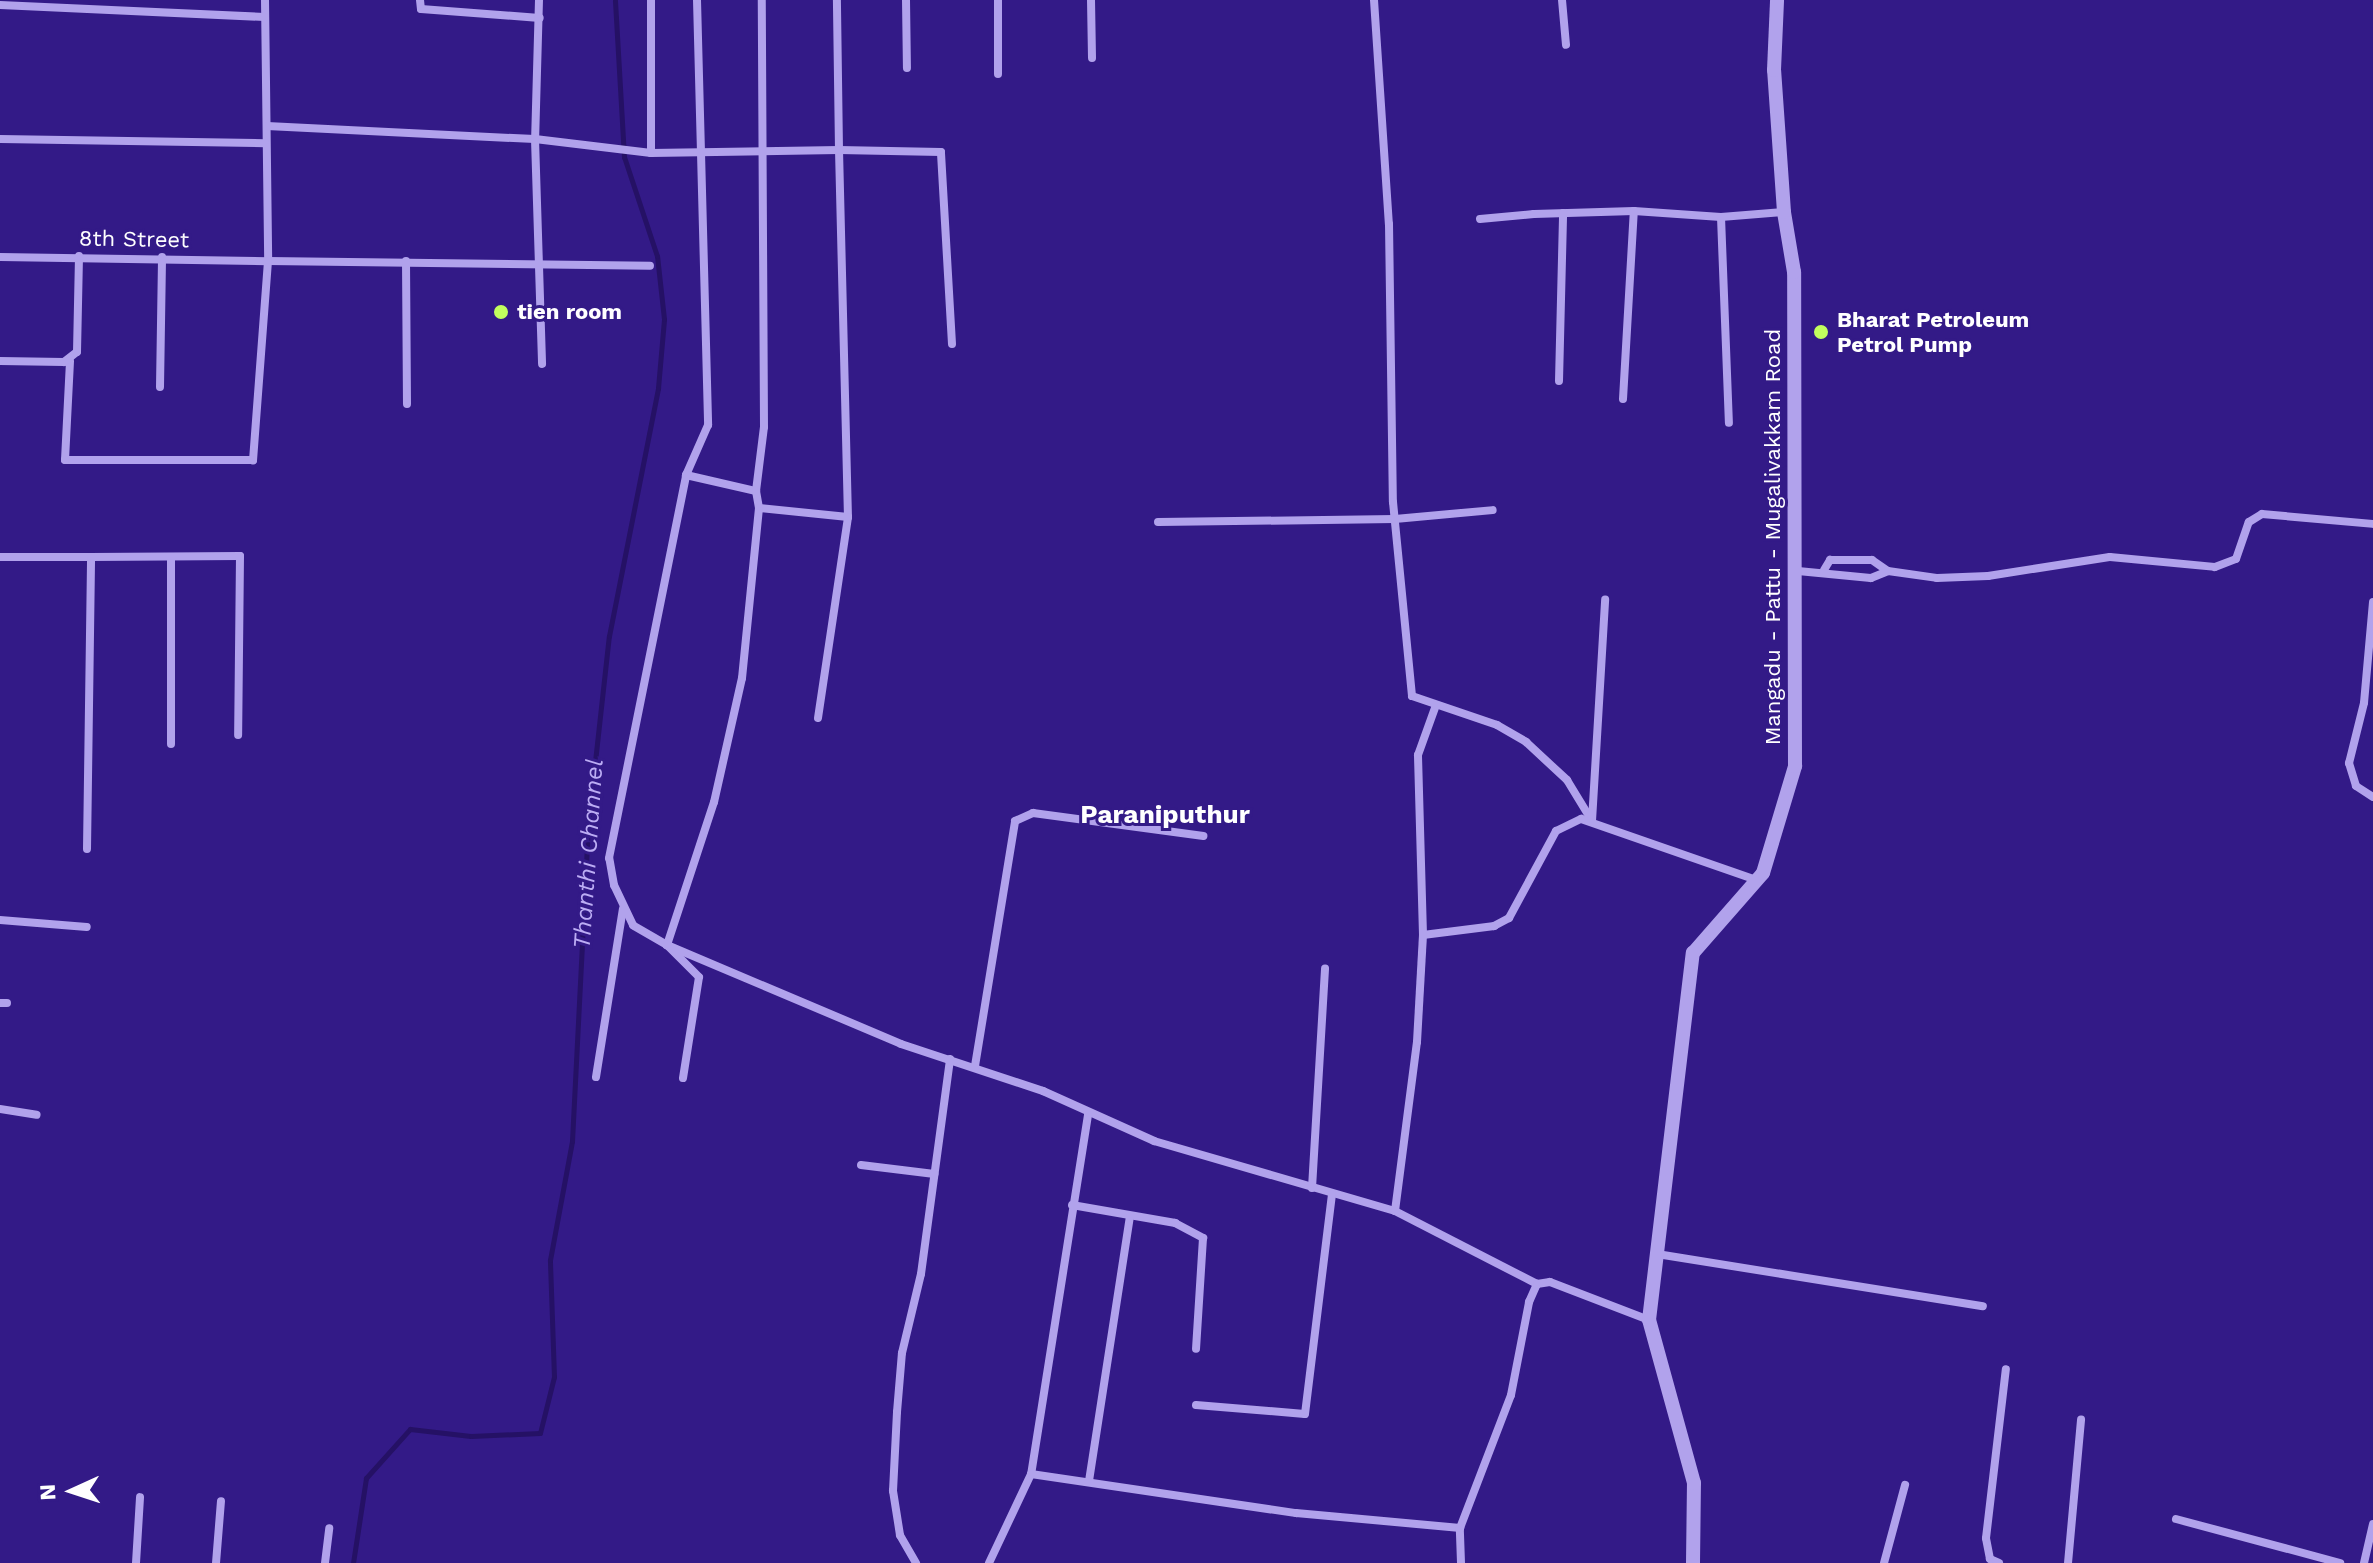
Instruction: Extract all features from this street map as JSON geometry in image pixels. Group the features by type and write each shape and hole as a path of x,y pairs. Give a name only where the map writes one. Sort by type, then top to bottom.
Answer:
{"street":[{"path":"79,256 77,352 70,361 65,460 253,460 268,261 265,0"},
{"path":"420,0 421,9 540,18"},
{"path":"539,0 535,139 542,364"},
{"path":"651,0 651,153"},
{"path":"697,0 705,153 708,425 686,475 609,858 623,908 633,925 667,945 901,1044 1043,1091 1088,1115 1237,1169 1395,1211 1537,1284 1550,1282 1649,1320"},
{"path":"667,945 714,802 742,678 764,427 762,0"},
{"path":"818,718 848,517 837,0"},
{"path":"906,0 907,68"},
{"path":"998,0 998,74"},
{"path":"1091,0 1092,58"},
{"path":"1374,0 1389,224 1395,519 1412,696 1497,725 1542,754 1567,780 1592,821"},
{"path":"1562,0 1566,45"},
{"name":"Mangadu - Pattu - Mugalivakkam Road","path":"1693,1563 1694,1483 1649,1320 1693,953 1757,880 1795,766 1798,571 1794,272 1784,212 1774,70 1777,0"},
{"path":"0,5 137,4 265,17"},
{"path":"267,126 535,139 651,153 941,152 952,344"},
{"path":"0,139 265,143"},
{"path":"1480,219 1634,211 1721,217 1784,212"},
{"path":"1623,399 1634,211"},
{"path":"1559,381 1563,213"},
{"path":"1721,217 1729,423"},
{"name":"8th Street","path":"0,257 650,266"},
{"path":"160,387 162,257"},
{"path":"406,261 407,404"},
{"path":"0,361 70,361"},
{"path":"686,475 756,491"},
{"path":"759,508 848,517"},
{"path":"1158,522 1395,519 1493,510"},
{"path":"1824,570 1830,560 1872,560 1888,571 1937,578 1988,576 2110,557 2215,567 2236,559 2249,522 2262,514 2373,524"},
{"path":"0,557 240,556 238,735"},
{"path":"87,849 91,557"},
{"path":"171,557 171,744"},
{"path":"1798,571 1824,570 1831,577 1871,578 1888,571"},
{"path":"1592,821 1605,599"},
{"path":"2373,602 2364,703 2349,763 2356,786 2373,797"},
{"path":"1395,1211 1417,1042 1423,935 1418,755 1436,705"},
{"path":"975,1066 1015,821 1033,813 1203,836"},
{"path":"1423,935 1494,926 1509,918 1556,831 1581,819 1757,880"},
{"path":"596,1077 623,908"},
{"path":"0,920 87,927"},
{"path":"667,945 699,977 683,1078"},
{"path":"1312,1188 1325,968"},
{"path":"916,1563 900,1535 893,1491 895,1444 902,1353 921,1274 950,1059"},
{"path":"0,1109 37,1115"},
{"path":"989,1563 1031,1474 1088,1115"},
{"path":"861,1165 934,1174"},
{"path":"1196,1405 1305,1414 1332,1195"},
{"path":"1072,1205 1175,1223 1203,1238 1196,1349"},
{"path":"1089,1481 1130,1216"},
{"path":"1657,1254 1983,1306"},
{"path":"1461,1563 1460,1528 1511,1395 1529,1302 1537,1284"},
{"path":"1999,1563 1990,1559 1986,1538 2006,1369"},
{"path":"2068,1563 2081,1420"},
{"path":"1031,1474 1296,1513 1460,1528"},
{"path":"1884,1563 1905,1485"},
{"path":"136,1563 140,1497"},
{"path":"216,1563 221,1501"},
{"path":"2176,1519 2340,1563"},
{"path":"325,1563 329,1528"},
{"path":"2364,1563 2372,1528"}],"waterway":[{"name":"Thanthi Channel","path":"353,1563 366,1478 410,1429 471,1436 540,1433 554,1377 550,1260 572,1141 588,825 609,636 658,388 664,319 657,256 624,157 615,0"}],"place":[{"name":"tien room","path":"501,312"},
{"name":"Bharat Petroleum Petrol Pump","path":"1821,332"}],"district":[{"name":"Paraniputhur","path":"1165,815"}]}
